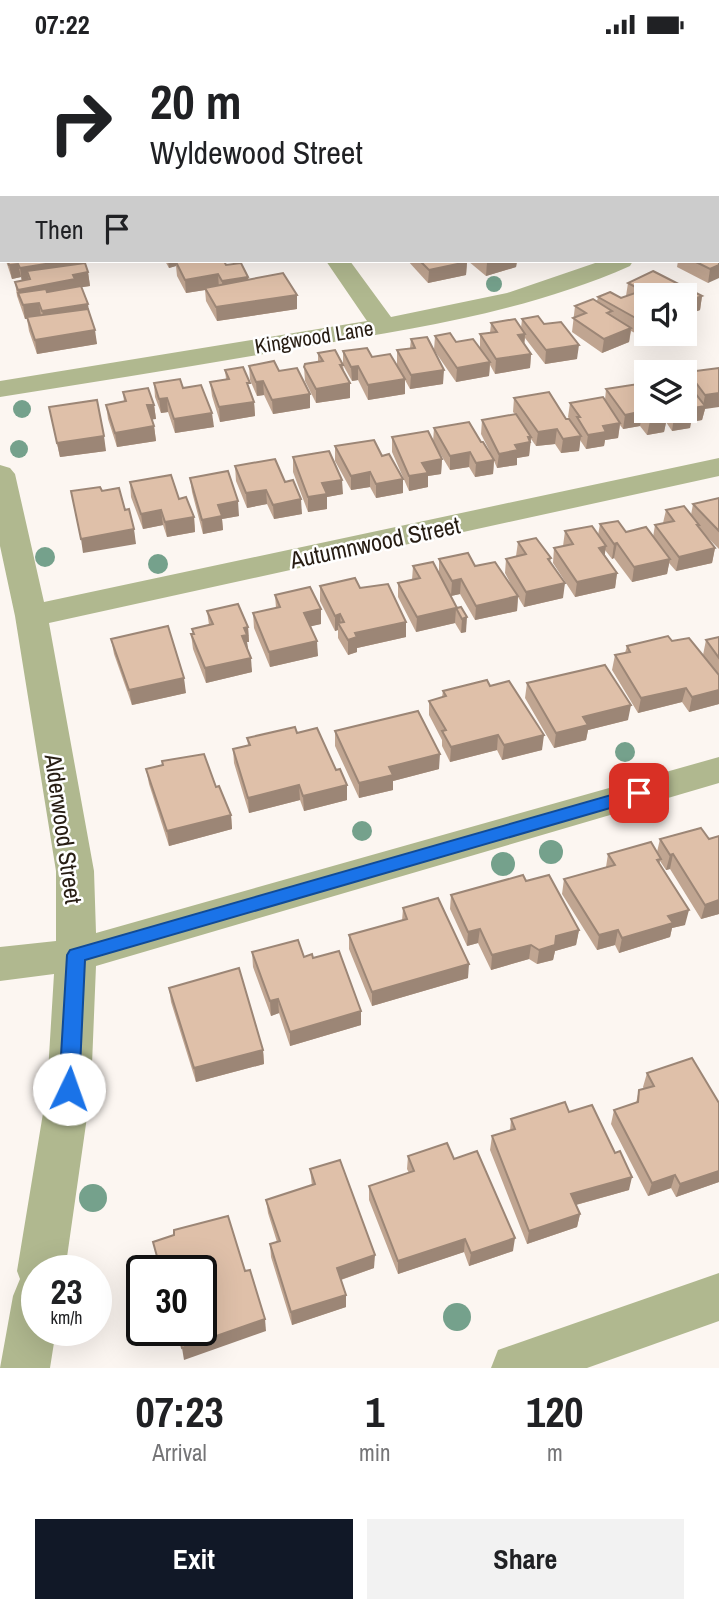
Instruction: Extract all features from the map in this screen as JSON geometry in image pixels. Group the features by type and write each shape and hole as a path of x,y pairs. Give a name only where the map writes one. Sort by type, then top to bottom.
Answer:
{"street":[{"path":"339,263 384,326"},
{"name":"Kingwood Lane","path":"0,390 384,326 582,280 617,263"},
{"name":"Autumnwood Street","path":"31,616 719,467"},
{"name":"Alderwood Street","path":"0,474 31,616 75,871 76,955 69,1089 43,1255"},
{"path":"0,964 76,955 719,770"},
{"path":"516,1368 719,1297"},
{"path":"25,1368 29,1346"}],"building":[{"path":"8,263 52,263 20,268 18,264"},
{"path":"85,263 88,272 73,275 75,279 18,290 15,282 30,279 27,271"},
{"path":"176,263 241,263 248,277 222,281 218,274 185,280"},
{"path":"422,263 462,263 429,270"},
{"path":"698,263 719,263 710,269"},
{"path":"653,271 677,283 634,283 634,286 628,283"},
{"path":"283,273 297,295 216,307 205,288"},
{"path":"81,286 88,304 42,311 39,303 23,305 18,293 46,289 47,292"},
{"path":"610,292 621,298 634,293 634,317 598,297"},
{"path":"593,299 612,311 607,313 631,328 604,339 573,318 586,313 575,306"},
{"path":"88,309 95,330 35,340 27,317"},
{"path":"538,316 544,324 561,322 579,345 546,350 522,319"},
{"path":"515,319 525,334 518,335 531,354 496,359 480,334 497,332 491,323"},
{"path":"450,333 456,342 473,339 490,362 457,368 435,336"},
{"path":"427,337 444,370 411,375 397,350 415,348 411,339"},
{"path":"367,348 372,357 390,354 405,379 368,385 358,366 351,367 343,351"},
{"path":"335,350 350,383 316,389 304,367 305,364 323,361 318,353"},
{"path":"274,361 279,371 297,368 310,394 272,400 263,381 256,382 249,366"},
{"path":"243,367 254,402 219,407 210,382 229,379 225,370"},
{"path":"719,368 719,393 705,395 697,384 697,371"},
{"path":"180,379 183,388 201,385 212,413 174,419 167,398 159,399 154,383"},
{"path":"634,385 634,413 625,415 606,389"},
{"path":"148,388 154,405 147,405 154,426 115,433 106,405 126,401 123,392"},
{"path":"549,392 566,419 569,419 581,436 563,439 557,429 538,432 514,398"},
{"path":"697,396 705,406 697,407"},
{"path":"603,397 620,423 603,426 606,432 588,435 570,403"},
{"path":"97,400 104,436 57,443 49,407"},
{"path":"516,414 531,437 528,437 530,442 515,445 518,450 499,454 482,420"},
{"path":"469,422 494,460 476,463 470,452 450,456 434,428"},
{"path":"428,431 442,459 422,463 428,473 409,476 392,437"},
{"path":"374,440 382,456 389,454 403,479 376,484 370,472 351,476 335,446"},
{"path":"329,451 342,480 322,483 327,494 308,497 293,457"},
{"path":"275,459 285,482 293,480 301,499 273,505 266,490 246,493 235,466"},
{"path":"228,471 238,501 218,505 222,516 202,520 190,478"},
{"path":"171,475 179,499 186,497 194,517 165,522 161,510 141,514 130,482"},
{"path":"100,487 102,491 119,488 125,510 129,509 134,529 81,539 71,491"},
{"path":"719,498 719,531 693,504"},
{"path":"684,506 715,548 679,557 655,525 674,521 666,510"},
{"path":"618,521 626,532 646,527 670,559 634,567 600,524"},
{"path":"592,526 606,546 599,548 617,573 577,582 554,548 573,544 565,531"},
{"path":"536,538 565,583 526,592 506,559 526,554 518,542"},
{"path":"468,553 475,566 495,562 518,596 476,606 461,579 452,581 439,559"},
{"path":"433,562 457,608 461,607 467,617 462,619 456,608 417,617 398,583 420,578 413,566"},
{"path":"355,578 360,588 388,584 406,622 355,633 357,637 348,640 338,623 344,622 340,614 335,616 320,586"},
{"path":"310,587 321,609 304,613 317,641 269,652 253,613 280,607 275,595"},
{"path":"238,604 248,627 244,628 247,635 242,636 251,658 205,668 191,634 194,634 192,629 213,624 207,611"},
{"path":"168,626 184,678 129,690 111,639"},
{"path":"668,636 672,641 689,638 719,675 719,690 692,697 686,688 641,698 615,655 630,652 627,646"},
{"path":"719,637 719,658 706,640"},
{"path":"605,665 631,705 583,717 588,725 556,733 527,683"},
{"path":"487,680 490,686 509,681 544,735 504,745 498,735 451,747 442,731 446,730 429,701 446,696 443,691"},
{"path":"418,711 440,754 389,767 393,775 359,783 335,731"},
{"path":"295,727 297,733 317,728 336,770 340,769 347,785 303,796 299,785 248,798 233,749 250,745 247,738"},
{"path":"204,754 216,787 219,786 231,815 167,831 146,769 163,765 162,761"},
{"path":"701,828 709,839 719,836 719,900 705,905 673,854 670,855 660,839"},
{"path":"651,842 661,859 657,860 689,910 668,916 673,923 622,938 618,930 599,935 564,879 615,865 608,854"},
{"path":"523,875 526,881 549,875 579,930 556,936 555,945 539,950 531,945 492,955 480,929 468,932 451,895"},
{"path":"438,898 469,964 372,992 349,935 407,919 403,908"},
{"path":"298,940 304,957 312,954 313,958 339,951 361,1011 290,1032 278,999 270,1001 252,952"},
{"path":"239,968 263,1050 194,1068 169,988"},
{"path":"692,1058 719,1103 719,1171 680,1184 675,1175 652,1183 614,1110 638,1102 639,1090 654,1086 647,1073"},
{"path":"565,1102 569,1112 592,1105 615,1153 620,1151 632,1177 571,1194 580,1214 529,1231 492,1136 515,1129 511,1119"},
{"path":"447,1143 454,1159 477,1151 515,1238 471,1253 465,1239 398,1261 369,1186 414,1171 408,1156"},
{"path":"340,1160 375,1255 337,1268 346,1295 291,1312 270,1244 280,1241 266,1200 315,1184 310,1169"},
{"path":"228,1216 245,1271 250,1270 265,1319 217,1336 217,1255 157,1255 153,1242 174,1235 174,1230"}],"route":[{"path":"69,1089 76,955 639,793"}]}
